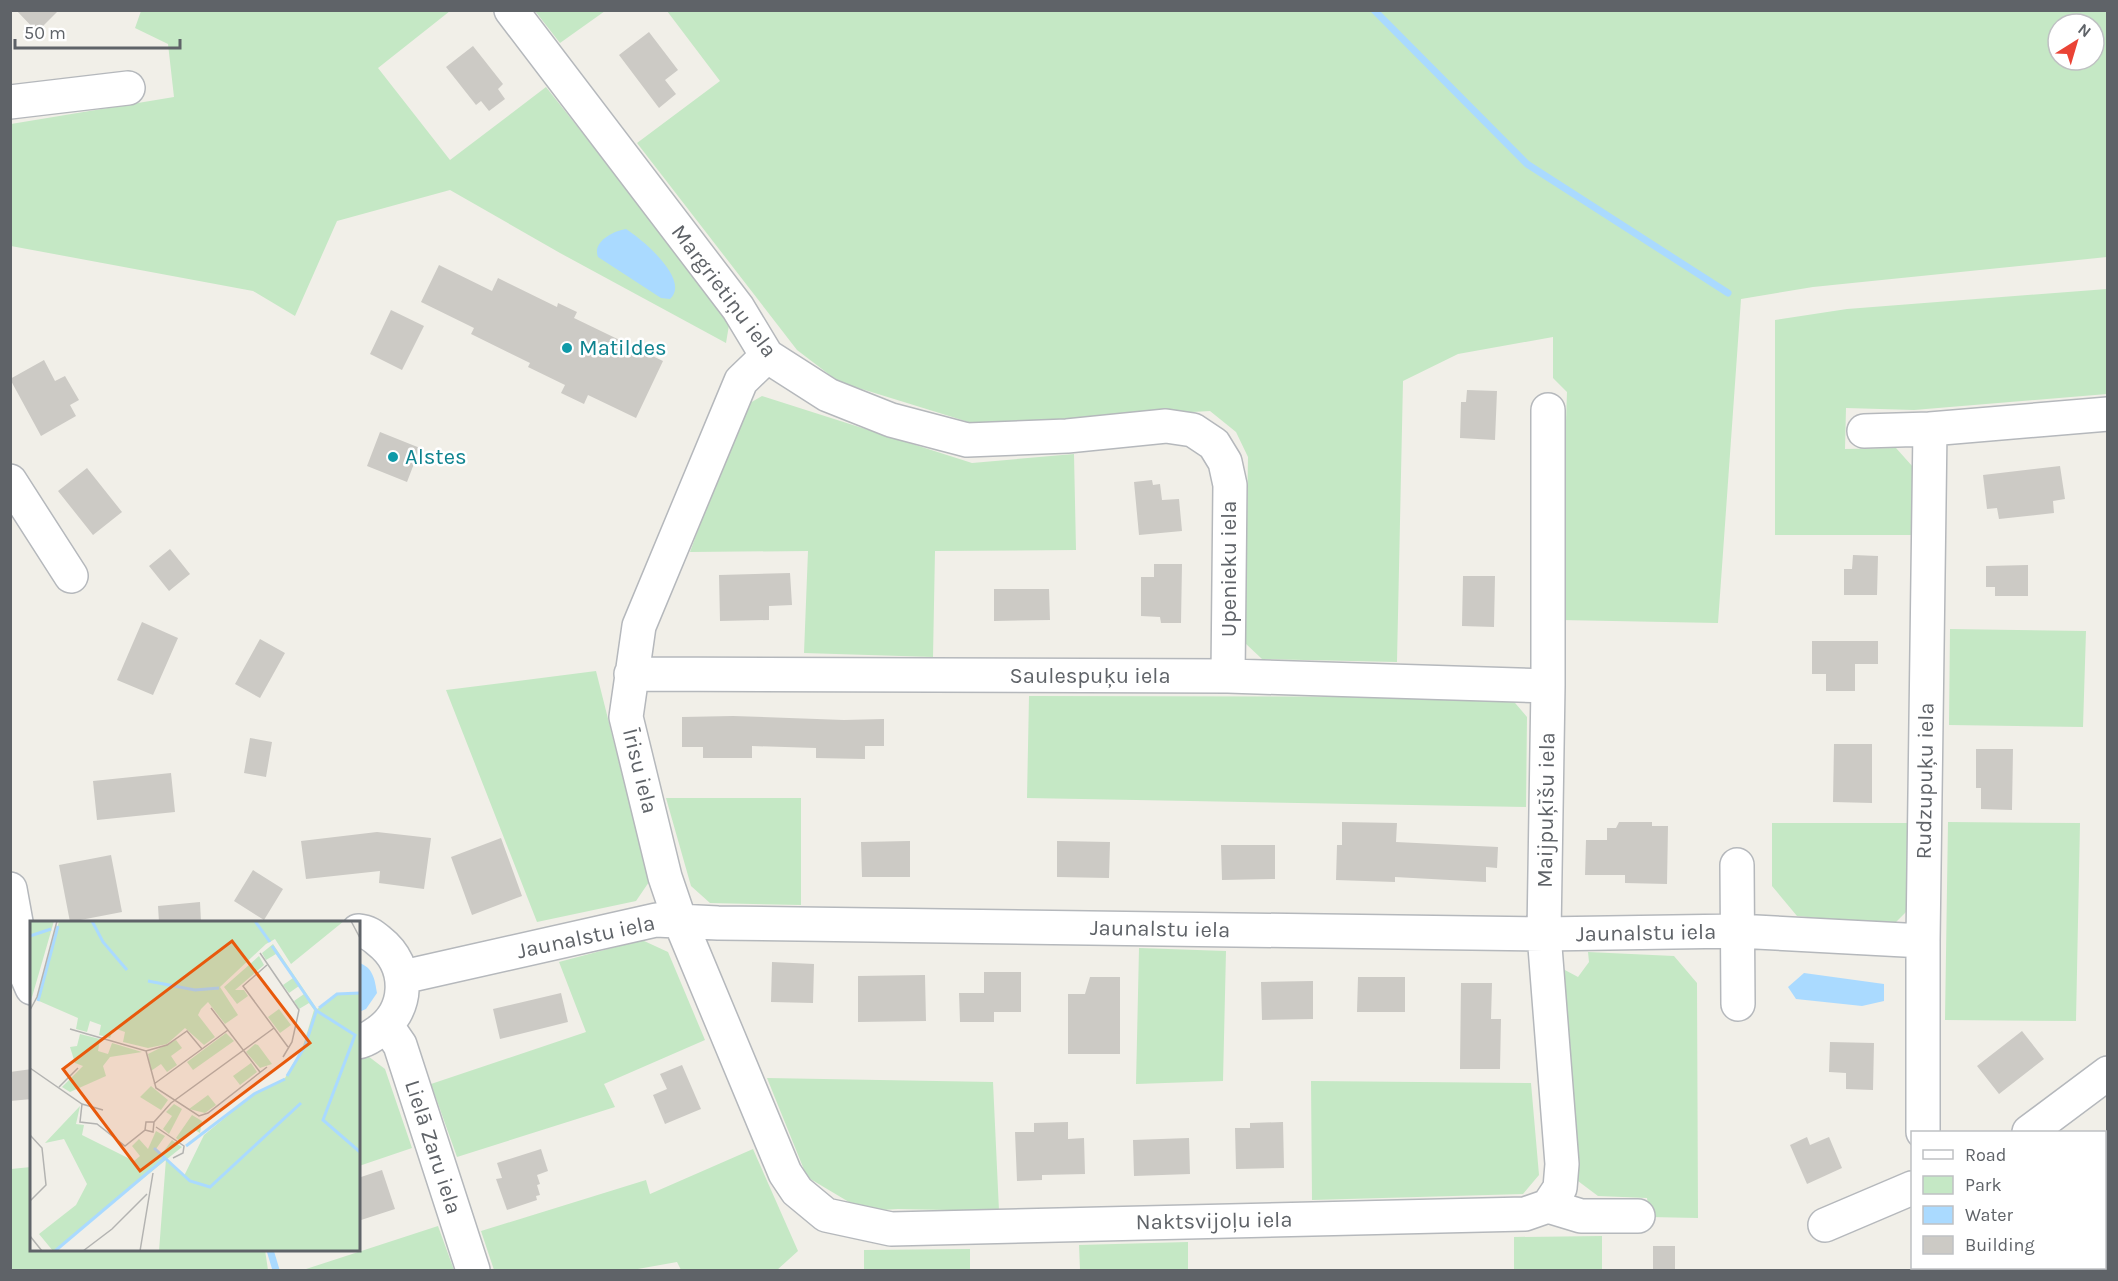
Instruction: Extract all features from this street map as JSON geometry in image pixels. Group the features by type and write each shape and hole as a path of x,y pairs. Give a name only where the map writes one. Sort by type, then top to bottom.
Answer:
{"street":[{"name":"Margrietiņu iela","path":"511,10 738,308 767,356 828,395 891,420 967,440 1067,436 1167,426 1193,430 1214,444 1225,462"},
{"path":"10,102 128,88"},
{"name":"Īrisu iela","path":"767,356 741,381 639,626 626,717 665,877 680,921 785,1173 797,1191"},
{"name":"Maijpuķīšu iela","path":"1548,410 1548,686 1544,934 1562,1164 1560,1188 1548,1206"},
{"path":"1864,431 1930,429 2108,414"},
{"name":"Rudzupuķu iela","path":"1923,1131 1923,941 1930,429"},
{"name":"Upenieku iela","path":"1225,462 1230,485 1228,676"},
{"path":"10,482 71,576"},
{"name":"Saulespuķu iela","path":"631,674 1228,676 1548,686"},
{"path":"1737,865 1738,1004"},
{"path":"10,889 25,972 30,983"},
{"name":"Jaunalstu iela","path":"403,977 656,920 1544,934 1737,931 1923,941"},
{"path":"360,931 368,932 391,950 403,977 401,1003 387,1026 360,1042"},
{"name":"Lielā Zaru iela","path":"387,1026 400,1045 473,1270"},
{"path":"2030,1131 2108,1073"},
{"path":"1825,1225 1911,1188"},
{"name":"Naktsvijoļu iela","path":"797,1191 826,1215 891,1229 1525,1214 1548,1206"},
{"path":"1548,1206 1581,1216 1638,1216"}],"green space":[{"path":"141,11 450,11 378,68 450,160 546,87 730,319 726,343 450,190 337,221 295,316 253,291 11,246 11,124 174,97 168,44 135,28"},
{"path":"535,11 605,11 560,43"},
{"path":"667,11 2107,11 2107,257 1813,287 1741,299 1718,623 1560,620 1558,430 1566,421 1567,392 1553,378 1553,337 1458,354 1403,381 1397,662 1262,659 1245,643 1248,457 1236,432 1210,411 975,424 839,382 797,350 637,143 720,81"},
{"path":"2107,289 2107,394 1914,410 1846,408 1845,449 1896,448 1913,467 1913,535 1775,535 1775,320 1847,309"},
{"path":"762,396 972,463 1074,454 1076,550 935,551 933,657 804,653 808,551 690,552 743,407"},
{"path":"1950,629 2086,631 2083,727 1949,725"},
{"path":"596,671 649,882 636,901 537,922 446,690"},
{"path":"1029,696 1510,697 1527,717 1526,807 1027,798"},
{"path":"666,798 801,798 801,905 710,903 691,886"},
{"path":"1948,822 2080,823 2076,1021 1945,1020"},
{"path":"1772,823 1908,823 1906,912 1893,925 1797,916 1772,886"},
{"path":"642,940 668,952 705,1040 604,1084 615,1107 457,1157 431,1084 586,1032 559,962"},
{"path":"1139,948 1226,951 1223,1081 1136,1084"},
{"path":"1588,952 1674,956 1697,983 1698,1218 1650,1217 1647,1198 1598,1196 1578,1181 1563,969 1578,977 1589,962"},
{"path":"364,1053 385,1069 412,1148 360,1166 360,1054"},
{"path":"767,1078 993,1082 999,1211 898,1209 864,1211 807,1177"},
{"path":"1311,1081 1531,1083 1539,1175 1523,1194 1312,1200"},
{"path":"753,1149 798,1251 777,1270 681,1270 677,1262 632,1270 494,1270 481,1231 646,1180 650,1194"},
{"path":"30,1167 30,1251 265,1251 268,1270 11,1270 11,1169"},
{"path":"2106,1223 2107,1270 2042,1270 2106,1269"},
{"path":"438,1226 454,1270 303,1270"},
{"path":"1602,1236 1602,1270 1514,1270 1514,1237"},
{"path":"1188,1242 1188,1270 1080,1270 1079,1245"},
{"path":"970,1249 970,1270 864,1270 864,1250"}],"water":[{"path":"626,229 643,241 670,271 675,291 670,299 661,298 598,257 598,247 605,238"},
{"path":"360,963 370,971 377,993 366,1009 360,1012"},
{"path":"1804,973 1884,984 1884,1001 1862,1006 1796,999 1788,987"}],"building":[{"path":"16,10 59,10 37,32"},
{"path":"649,32 678,70 665,80 676,94 659,108 619,55"},
{"path":"473,46 503,84 498,89 505,99 489,111 481,101 476,105 446,67"},
{"name":"Matildes","path":"439,265 492,291 498,278 557,307 558,303 577,312 574,318 663,361 636,418 588,395 584,404 561,393 565,385 528,367 530,363 471,334 474,328 421,302"},
{"path":"391,310 424,326 402,370 370,354"},
{"path":"44,360 55,381 65,376 79,400 70,405 76,416 41,436 10,379"},
{"path":"1467,390 1497,391 1495,440 1460,438 1461,402 1466,402"},
{"name":"Alstes","path":"380,432 420,448 407,482 367,466"},
{"path":"2060,466 2065,499 2053,501 2054,513 1999,519 1997,508 1987,509 1983,475"},
{"path":"87,468 122,512 93,535 58,491"},
{"path":"1152,480 1153,485 1160,484 1162,500 1179,499 1182,531 1139,535 1134,482"},
{"path":"170,549 190,574 169,591 149,566"},
{"path":"1853,555 1878,556 1877,595 1844,595 1844,569 1852,569"},
{"path":"1154,564 1182,564 1181,623 1161,623 1160,617 1141,616 1141,577 1154,577"},
{"path":"2028,565 2028,596 1995,596 1995,587 1986,587 1986,566"},
{"path":"790,573 792,605 769,606 769,620 720,621 719,575"},
{"path":"1463,576 1495,576 1494,627 1462,626"},
{"path":"994,589 1049,589 1050,620 994,621"},
{"path":"142,622 178,638 153,695 117,680"},
{"path":"260,639 285,653 260,698 235,684"},
{"path":"1812,641 1878,641 1878,664 1855,664 1855,691 1826,691 1826,674 1812,674"},
{"path":"682,717 884,719 884,746 865,746 865,759 816,758 816,748 752,746 752,758 703,758 703,747 682,747"},
{"path":"250,738 272,742 266,777 244,773"},
{"path":"1834,744 1872,744 1872,803 1833,802"},
{"path":"1976,749 2013,749 2012,810 1981,809 1981,788 1976,788"},
{"path":"171,773 175,812 97,820 93,781"},
{"path":"1342,822 1397,823 1396,842 1498,847 1497,868 1486,867 1486,882 1395,877 1395,882 1336,880 1337,845 1342,845"},
{"path":"1619,822 1652,822 1652,826 1668,826 1667,884 1625,883 1625,875 1585,875 1586,840 1607,840 1607,828 1616,828"},
{"path":"377,832 431,838 424,889 379,883 380,871 306,879 301,841"},
{"path":"501,838 522,896 472,915 451,857"},
{"path":"910,841 910,877 862,877 861,842"},
{"path":"1057,841 1110,842 1109,878 1057,877"},
{"path":"1221,845 1275,845 1275,879 1222,880"},
{"path":"111,855 122,912 70,921 59,865"},
{"path":"253,870 283,889 264,920 234,901"},
{"path":"200,902 201,921 159,921 158,906"},
{"path":"772,962 814,964 813,1003 771,1002"},
{"path":"984,972 1021,972 1021,1012 994,1012 994,1022 960,1022 959,993 984,993"},
{"path":"925,975 926,1021 858,1022 858,976"},
{"path":"1090,977 1120,977 1120,1054 1068,1054 1068,994 1085,994"},
{"path":"1358,977 1405,977 1405,1012 1357,1012"},
{"path":"1313,981 1313,1019 1262,1020 1261,982"},
{"path":"1461,983 1492,983 1491,1019 1501,1019 1500,1069 1460,1069"},
{"path":"561,993 568,1022 500,1039 493,1009"},
{"path":"2022,1031 2044,1059 1999,1094 1977,1066"},
{"path":"1830,1042 1874,1043 1873,1090 1846,1089 1846,1073 1829,1072"},
{"path":"682,1065 701,1109 665,1124 653,1095 667,1089 660,1074"},
{"path":"30,1069 30,1099 10,1101 10,1072"},
{"path":"1068,1122 1068,1139 1084,1138 1085,1174 1042,1175 1042,1180 1017,1181 1015,1132 1034,1132 1034,1123"},
{"path":"1283,1122 1284,1168 1236,1169 1235,1128 1250,1128 1250,1123"},
{"path":"1807,1137 1810,1145 1829,1137 1842,1168 1807,1184 1790,1145"},
{"path":"1189,1138 1190,1174 1134,1176 1133,1140"},
{"path":"541,1149 548,1171 537,1175 540,1195 536,1196 537,1200 507,1210 496,1179 502,1178 497,1163"},
{"path":"382,1170 395,1209 360,1220 360,1177"},
{"path":"1653,1246 1675,1246 1675,1270 1653,1270"}],"waterway":[{"path":"1374,10 1527,164 1728,293"},
{"path":"270,1251 276,1270"}],"place":[{"name":"Matildes","path":"567,348"},
{"name":"Alstes","path":"393,457"}]}
